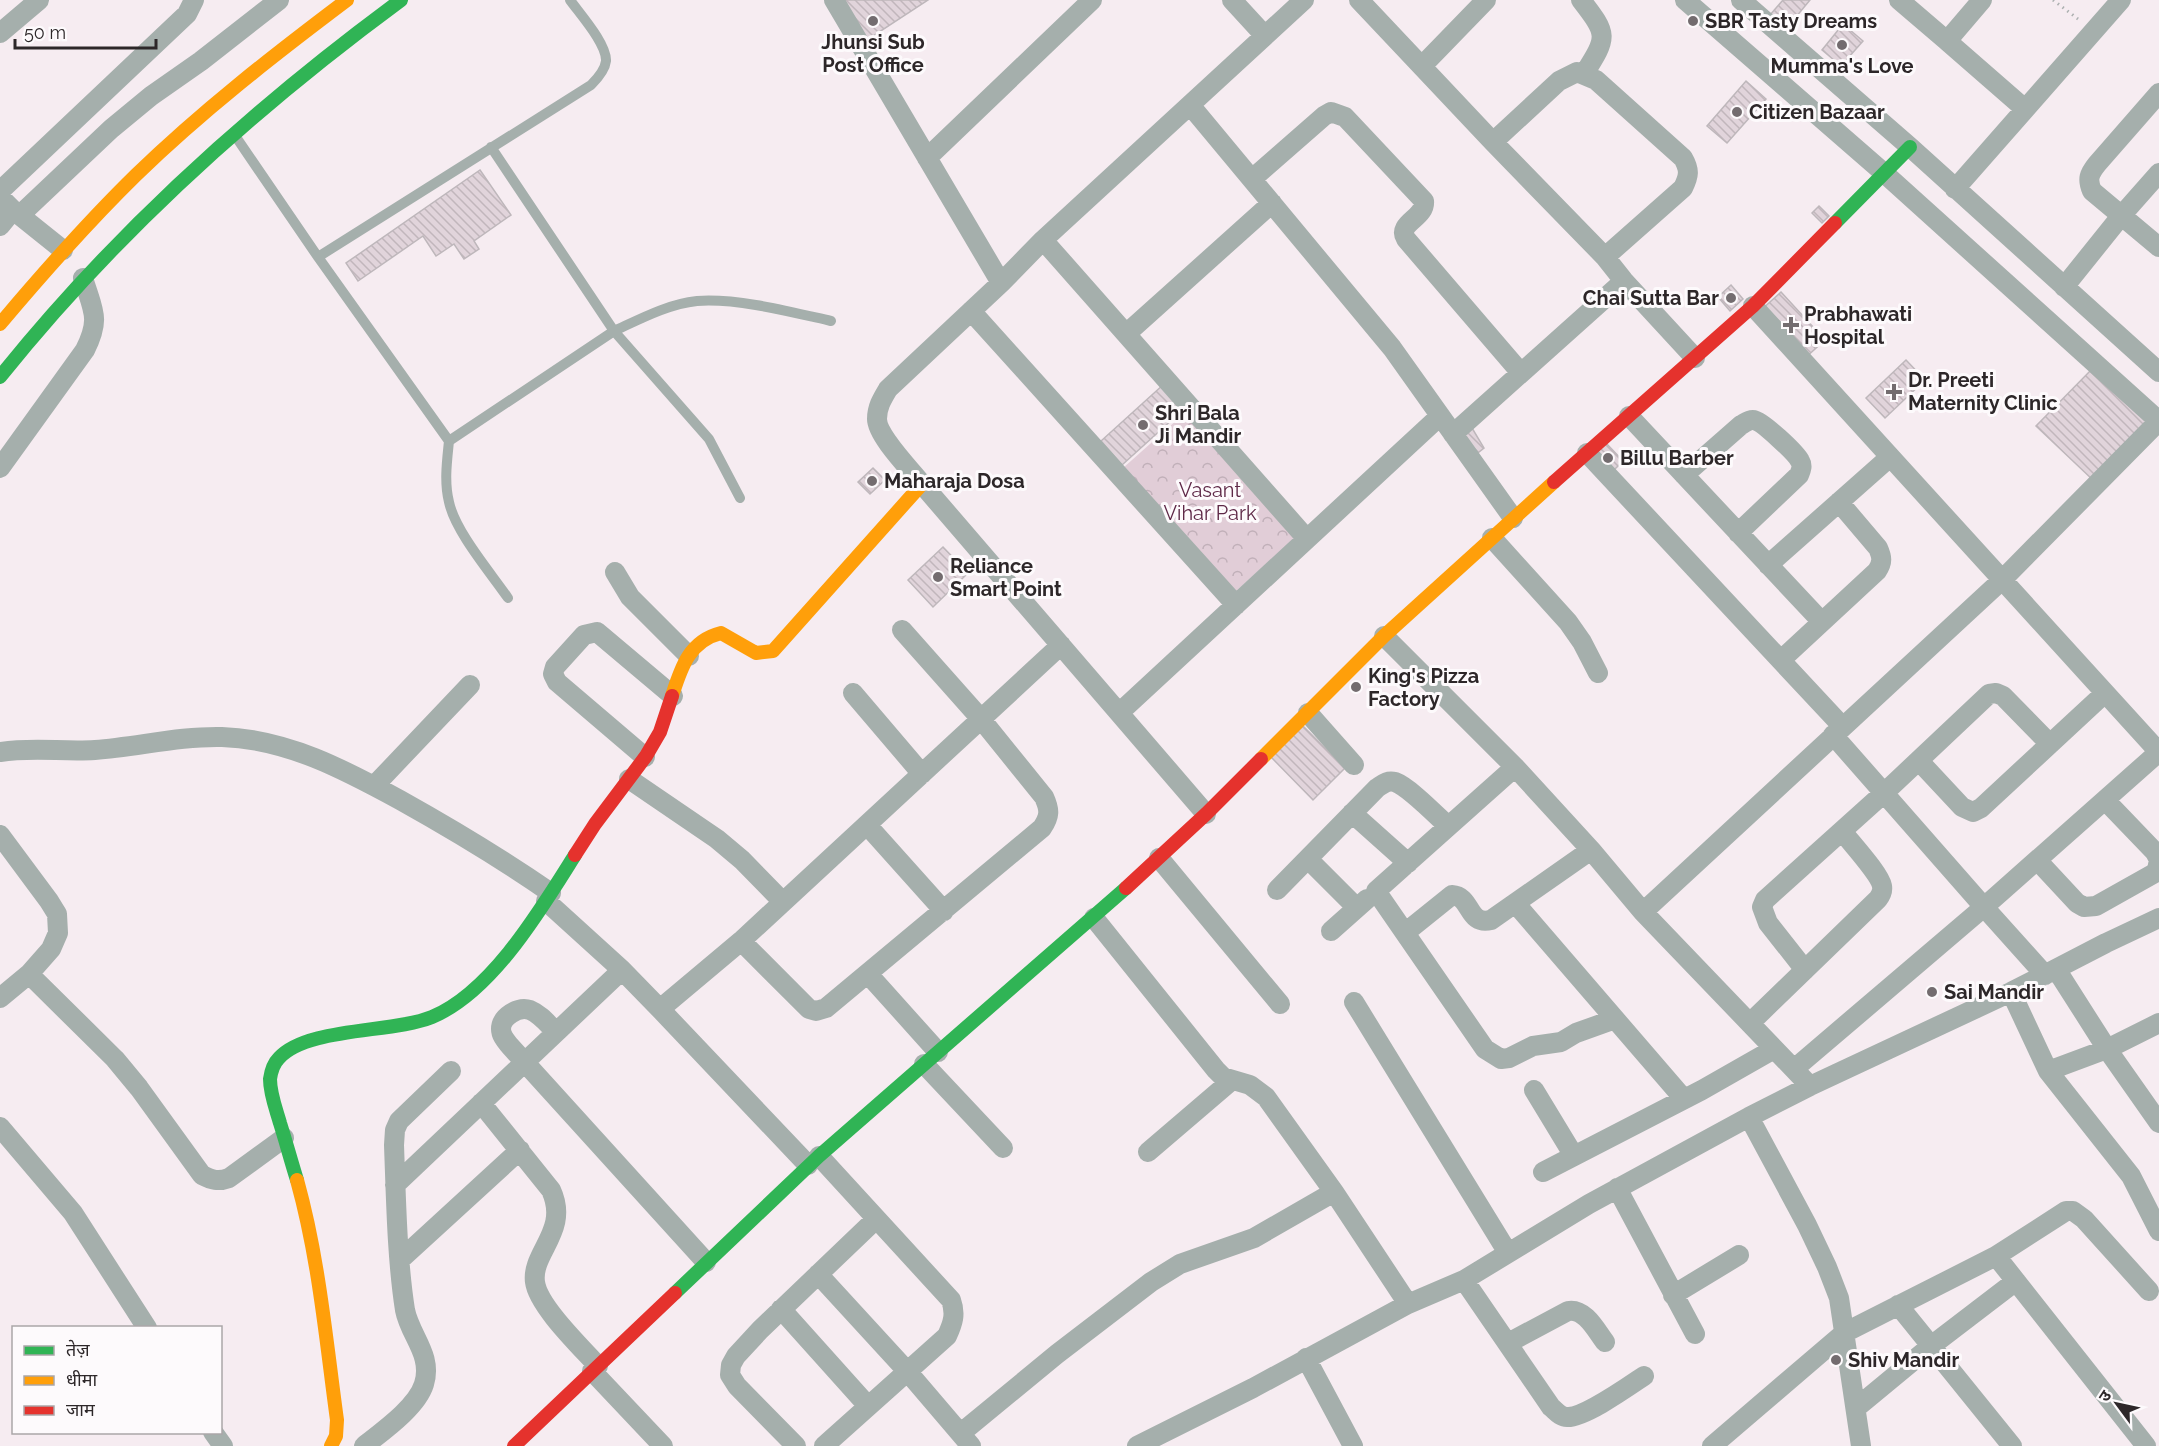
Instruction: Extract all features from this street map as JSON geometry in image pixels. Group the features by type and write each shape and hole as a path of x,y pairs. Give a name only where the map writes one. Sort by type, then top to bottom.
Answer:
{"main road":[{"path":"0,324 57,245 213,105 347,0"},
{"path":"0,377 83,278 139,221 295,80 401,0"},
{"path":"517,1445 813,1161 1094,918 1206,814 1384,636 1513,518 1753,306 1910,147"},
{"path":"331,1446 336,1436 337,1420 325,1320 312,1240 275,1104 271,1071 276,1061 285,1052 304,1043 332,1035 426,1019 467,997 496,967 548,897 596,822 645,757 660,733 694,648 705,636 721,633 756,654 773,651 922,484"}],"street":[{"path":"0,33 39,0"},
{"path":"0,191 187,14 194,0"},
{"path":"0,226 151,96 201,61 279,0"},
{"path":"834,0 1001,283"},
{"path":"927,158 1092,0"},
{"path":"1232,0 1265,36"},
{"path":"1206,814 922,484 886,439 877,422 879,404 888,389 1001,283 1043,240 1304,0"},
{"path":"1359,0 1605,257 1695,358"},
{"path":"1422,66 1486,0"},
{"path":"1581,0 1602,30 1603,39 1584,74"},
{"path":"1643,912 2002,580 2159,421 1884,173 1686,0"},
{"path":"1741,0 1910,147 2159,372"},
{"path":"1899,0 2025,109"},
{"path":"1947,41 1982,0"},
{"path":"1956,189 2121,0"},
{"path":"1493,142 1559,81 1577,72 1596,80 1683,158 1688,166 1689,176 1683,188 1605,257"},
{"path":"2159,93 2090,173 2088,181 2092,191 2159,247"},
{"path":"1190,105 1392,348 1513,518"},
{"path":"1252,179 1324,116 1331,112 1345,117 1424,201 1422,212 1404,229 1403,234 1521,373"},
{"path":"2064,287 2159,173"},
{"path":"1126,334 1272,203"},
{"path":"15,211 57,245"},
{"path":"1043,240 1307,539"},
{"path":"0,468 85,350 93,334 94,315 83,278"},
{"path":"1454,434 1624,281"},
{"path":"1753,306 2159,752 1984,908 1794,1069"},
{"path":"970,311 1236,605"},
{"path":"1119,712 1440,416"},
{"path":"1629,416 1822,622"},
{"path":"1684,475 1741,425 1750,420 1763,424 1801,461 1802,468 1799,475 1738,533"},
{"path":"1587,453 1780,660 1838,730 1884,794 1984,908 2051,972 2159,1123"},
{"path":"1768,565 1890,457"},
{"path":"1780,660 1882,564 1878,548 1839,502"},
{"path":"1492,538 1568,622 1582,642 1598,673"},
{"path":"615,572 630,597 689,656"},
{"path":"741,941 809,1010 816,1011 826,1008 1042,828 1048,819 1050,809 1044,797 981,719 902,630"},
{"path":"645,757 557,682 553,674 555,667 584,635 597,632 673,696"},
{"path":"1384,636 1515,767 1643,912 1810,1086"},
{"path":"660,1008 741,941 1061,645"},
{"path":"374,786 470,685"},
{"path":"853,693 922,774"},
{"path":"1805,970 1768,923 1762,907 1765,900 1884,794 1989,694 1996,693 2003,696 2050,744"},
{"path":"1919,761 1962,807 1973,812 1981,808 2105,693"},
{"path":"1308,713 1354,765"},
{"path":"0,752 18,749 121,748 167,741 222,737 266,742 306,754 351,773 506,861 548,897 813,1161 876,1219 951,1300 955,1311 947,1336 824,1446"},
{"path":"1331,931 1515,767"},
{"path":"629,779 717,839 742,860 782,901"},
{"path":"1277,890 1386,781 1404,787 1448,826"},
{"path":"2037,860 2077,903 2084,907 2096,906 2153,874 2157,870 2159,860 2155,852 2105,800"},
{"path":"1352,813 1408,863"},
{"path":"867,825 944,911"},
{"path":"1750,1023 1878,899 1882,892 1882,884 1842,831"},
{"path":"0,835 57,914 58,933 51,949 29,974 0,998"},
{"path":"1406,932 1452,895 1464,900 1475,918 1483,922 1491,920 1590,850"},
{"path":"1159,858 1280,1004"},
{"path":"1308,858 1358,908"},
{"path":"1376,891 1485,1049 1494,1057 1509,1058 1533,1046 1561,1042 1576,1033 1615,1019"},
{"path":"1515,903 1684,1099"},
{"path":"1094,918 1216,1070 1231,1081 1250,1085 1266,1097 1334,1192 1408,1304"},
{"path":"1137,1446 1253,1388 1408,1304 1464,1280 1589,1203 1749,1117 2011,992 2159,918"},
{"path":"395,1185 622,970"},
{"path":"29,974 115,1059 202,1175 211,1180 221,1181 229,1178 284,1137"},
{"path":"868,974 1003,1148"},
{"path":"2011,992 2048,1071 2131,1176 2159,1231"},
{"path":"1354,1002 1508,1253"},
{"path":"556,1032 539,1016 523,1008 504,1020 501,1029 503,1037 524,1062 706,1262"},
{"path":"2048,1071 2107,1049 2159,1023"},
{"path":"1543,1172 1684,1099 1774,1049"},
{"path":"364,1446 386,1429 417,1398 427,1372 420,1343 406,1313 395,1185 395,1130 399,1121 451,1071"},
{"path":"1148,1152 1231,1081"},
{"path":"1534,1090 1574,1156"},
{"path":"481,1103 551,1190 557,1208 555,1228 535,1271 537,1290 595,1369 663,1446"},
{"path":"1749,1117 1807,1225 1839,1298 1862,1445"},
{"path":"0,1127 73,1213 146,1326"},
{"path":"400,1259 520,1150"},
{"path":"1617,1188 1695,1334"},
{"path":"818,1274 907,1371 966,1440 1057,1354 1151,1282 1180,1264 1254,1238 1334,1192"},
{"path":"1720,1443 1844,1333 1996,1256 2066,1211 2073,1211 2084,1219 2149,1291"},
{"path":"796,1446 737,1386 730,1375 731,1365 736,1356 876,1219"},
{"path":"1673,1295 1739,1255"},
{"path":"1996,1256 2146,1446"},
{"path":"1464,1280 1551,1407 1560,1415 1568,1417 1582,1414 1644,1376"},
{"path":"1856,1408 1931,1346 2016,1281"},
{"path":"1898,1305 2012,1446"},
{"path":"782,1310 868,1406"},
{"path":"1508,1343 1568,1311 1575,1310 1588,1320 1605,1342"},
{"path":"1306,1358 1353,1446"}],"lane":[{"path":"318,257 591,86 601,73 606,61 601,44 570,0"},
{"path":"234,133 318,257 449,441 446,476 449,503 457,523 508,598"},
{"path":"491,147 614,331 709,439 740,498"},
{"path":"449,441 614,331 658,310 697,301 730,303 774,309 831,321"}],"path":[{"path":"2053,0 2094,32"}],"green space":[{"name":"Vasant Vihar Park","path":"1187,411 1297,536 1234,593 1123,468"}],"building":[{"name":"Jhunsi Sub Post Office","path":"837,0 928,0 864,42"},
{"path":"1783,0 1810,0 1786,29 1770,15"},
{"name":"Mumma's Love","path":"1843,24 1863,41 1841,66 1822,50"},
{"name":"Citizen Bazaar","path":"1746,81 1766,99 1727,143 1707,126"},
{"path":"480,170 511,215 474,241 479,249 464,259 454,244 436,256 423,236 358,281 346,263"},
{"path":"1819,206 1829,216 1822,223 1812,213"},
{"name":"Chai Sutta Bar","path":"1731,285 1743,299 1730,311 1718,297"},
{"path":"1781,292 1825,340 1804,359 1761,310"},
{"path":"1906,360 1925,380 1885,418 1866,398"},
{"path":"2093,368 2152,421 2094,481 2036,426"},
{"name":"Shri Bala Ji Mandir","path":"1164,384 1185,408 1122,465 1101,441"},
{"path":"1472,428 1484,448 1474,456 1460,437"},
{"name":"Billu Barber","path":"1606,443 1623,461 1611,473 1594,454"},
{"name":"Maharaja Dosa","path":"873,468 885,480 870,494 858,482"},
{"name":"Reliance Smart Point","path":"943,547 968,573 933,607 908,580"},
{"path":"1303,726 1345,768 1313,800 1271,757"}],"traffic: fast":[{"path":"0,377 90,273 188,175 292,85 401,0"},
{"path":"1835,223 1910,147"},
{"path":"297,1180 271,1090 270,1076 277,1060 292,1048 309,1041 415,1022 432,1017 454,1005 475,989 513,947 547,900 575,855"},
{"path":"675,1293 819,1156 1126,888"}],"traffic: slow":[{"path":"0,324 83,229 161,151 239,84 347,0"},
{"path":"1261,759 1384,636 1554,482"},
{"path":"672,696 688,657 701,642 710,637 721,633 756,653 773,651 922,484"},
{"path":"297,1180 311,1240 337,1420 336,1436 331,1446"}],"traffic: jam":[{"path":"1554,482 1753,306 1835,223"},
{"path":"575,855 595,824 646,756 660,732 672,696"},
{"path":"1126,888 1261,759"},
{"path":"514,1446 675,1293"}],"place":[{"name":"Jhunsi Sub Post Office","path":"873,21"},
{"name":"SBR Tasty Dreams","path":"1693,21"},
{"name":"Mumma's Love","path":"1842,45"},
{"name":"Citizen Bazaar","path":"1737,112"},
{"name":"Chai Sutta Bar","path":"1731,298"},
{"name":"Prabhawati Hospital","path":"1791,325"},
{"name":"Dr. Preeti Maternity Clinic","path":"1894,392"},
{"name":"Shri Bala Ji Mandir","path":"1143,425"},
{"name":"Billu Barber","path":"1608,458"},
{"name":"Maharaja Dosa","path":"872,481"},
{"name":"Reliance Smart Point","path":"938,577"},
{"name":"King's Pizza Factory","path":"1356,687"},
{"name":"Sai Mandir","path":"1932,992"},
{"name":"Shiv Mandir","path":"1836,1360"}]}
